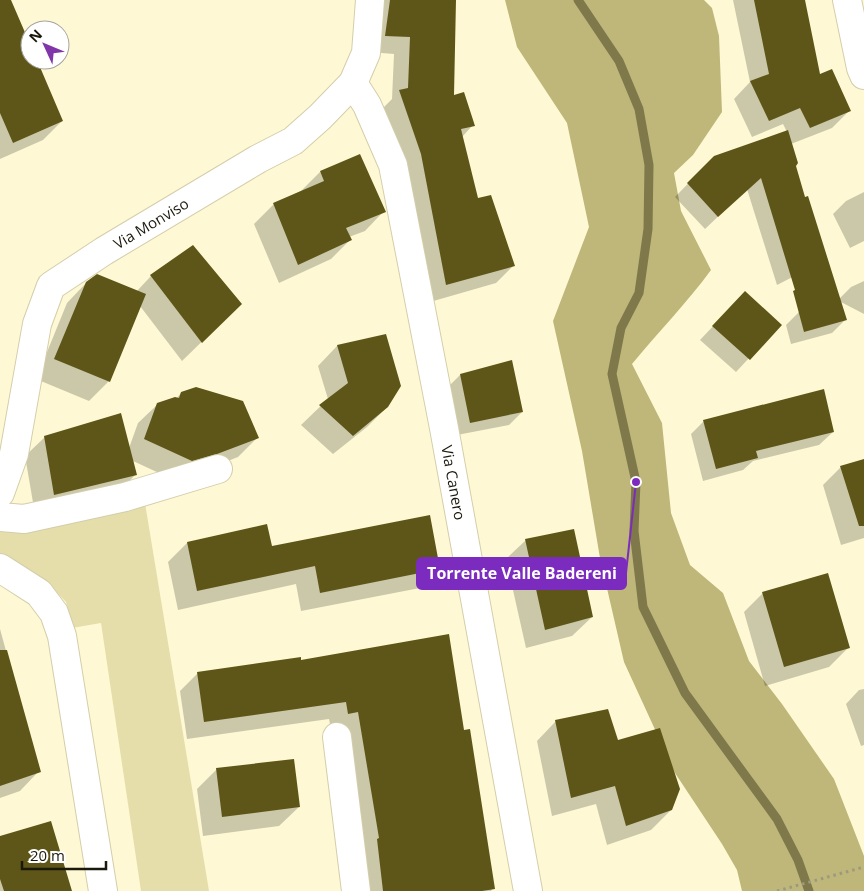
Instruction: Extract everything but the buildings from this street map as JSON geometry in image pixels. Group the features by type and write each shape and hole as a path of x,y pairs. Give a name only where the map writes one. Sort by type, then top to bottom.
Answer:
{"street":[{"name":"Via Monviso","path":"0,493 14,454 37,324 51,286 113,246 293,140 320,117 353,83 366,53 370,0"},
{"path":"847,0 864,75"},
{"name":"Via Canero","path":"353,83 367,105 393,165 444,428 528,891"},
{"path":"0,517 24,519 125,497 218,469"},
{"path":"0,568 39,593 54,613 62,636 103,891"},
{"path":"337,736 356,891"}],"path":[{"path":"778,891 864,868"}],"shaded area":[{"path":"505,0 704,0 712,8 719,36 722,112 693,155 674,173 681,211 711,270 632,364 662,423 671,513 690,565 723,593 749,661 782,704 834,779 864,856 864,891 742,891 737,870 675,773 624,662 600,558 582,451 553,321 589,227 567,123 517,47"},
{"path":"144,497 209,891 141,891 101,623 72,628 66,602 46,581 0,555 0,532 12,526"}],"waterway":[{"path":"578,0 619,61 639,109 649,165 648,229 639,293 621,328 612,374 636,482 634,531 643,607 685,693 777,819 798,860 809,891"}],"place":[{"name":"Torrente Valle Badereni","path":"636,482"}]}
